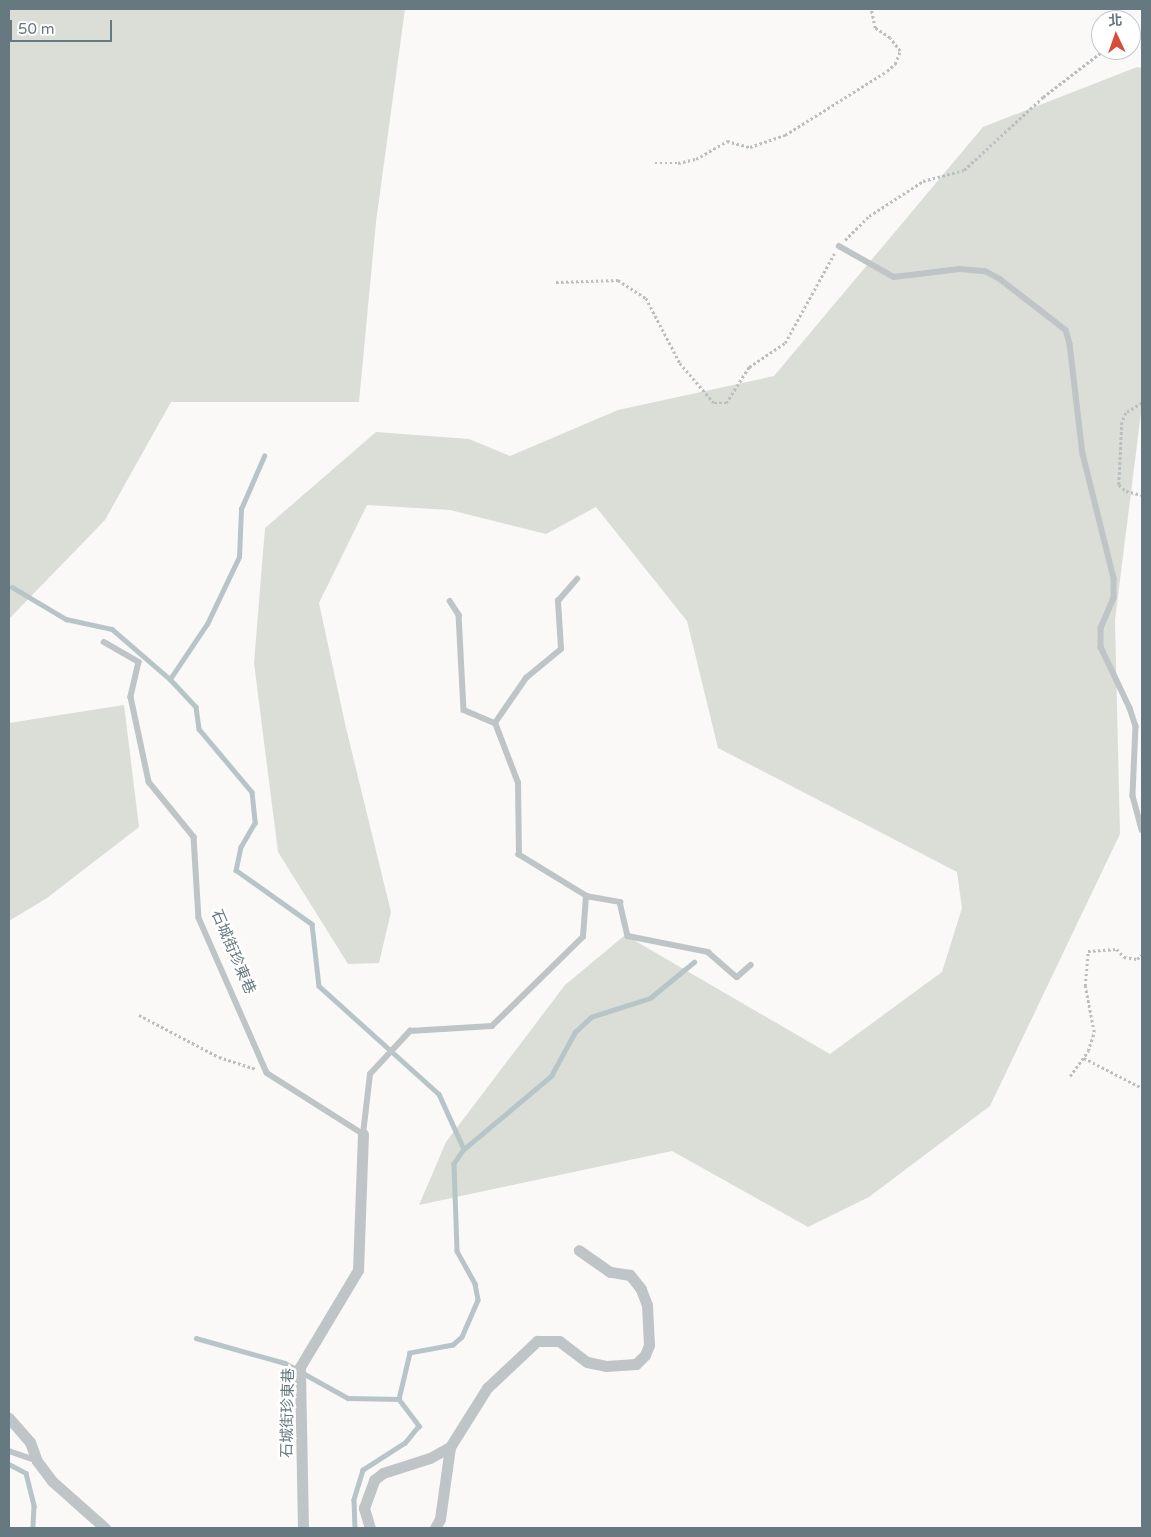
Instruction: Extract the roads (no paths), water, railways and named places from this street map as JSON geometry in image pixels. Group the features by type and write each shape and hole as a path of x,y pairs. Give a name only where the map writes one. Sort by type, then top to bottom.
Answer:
{"street":[{"name":"石城街珍東巷","path":"303,1528 300,1367 358,1270 363,1134"},
{"path":"435,1528 440,1519 450,1447 487,1388 537,1341 560,1341 587,1362 606,1366 636,1364 645,1355 649,1345 647,1305 641,1289 630,1275 610,1272 579,1250"},
{"path":"9,1418 30,1442 37,1461 52,1481 105,1528"},
{"path":"370,1528 364,1508 374,1480 384,1473 430,1458 450,1447"}],"lane":[{"path":"839,246 894,277 960,269 985,271 1008,284 1066,330 1070,344 1083,454 1114,578 1114,598 1101,628 1100,647 1130,708 1136,726 1133,796 1142,830"},
{"path":"495,723 526,678 561,648 558,600 577,578"},
{"path":"450,601 459,615 464,710 495,723 518,783 519,855 586,896 620,902 628,936 708,952 737,977 751,965"},
{"name":"石城街珍東巷","path":"104,642 139,662 131,696 149,782 194,837 199,918 267,1073 363,1134 370,1074 410,1031 492,1026 583,937 586,896"},
{"path":"9,1451 37,1461"}],"waterway":[{"path":"170,679 207,624 239,557 241,509 264,456"},
{"path":"12,587 66,619 112,629 170,679 196,707 199,729 252,792 255,823 241,847 236,870 312,924 319,986 439,1094 464,1149 454,1164 457,1251 475,1284 478,1300 462,1337 453,1345 410,1353 399,1399 419,1426 405,1443 363,1470 354,1500 355,1528"},
{"path":"464,1149 551,1076 575,1032 591,1017 650,998 694,962"},
{"path":"196,1338 285,1363 348,1398 399,1399"},
{"path":"9,1464 26,1473 34,1506 33,1528"}]}
